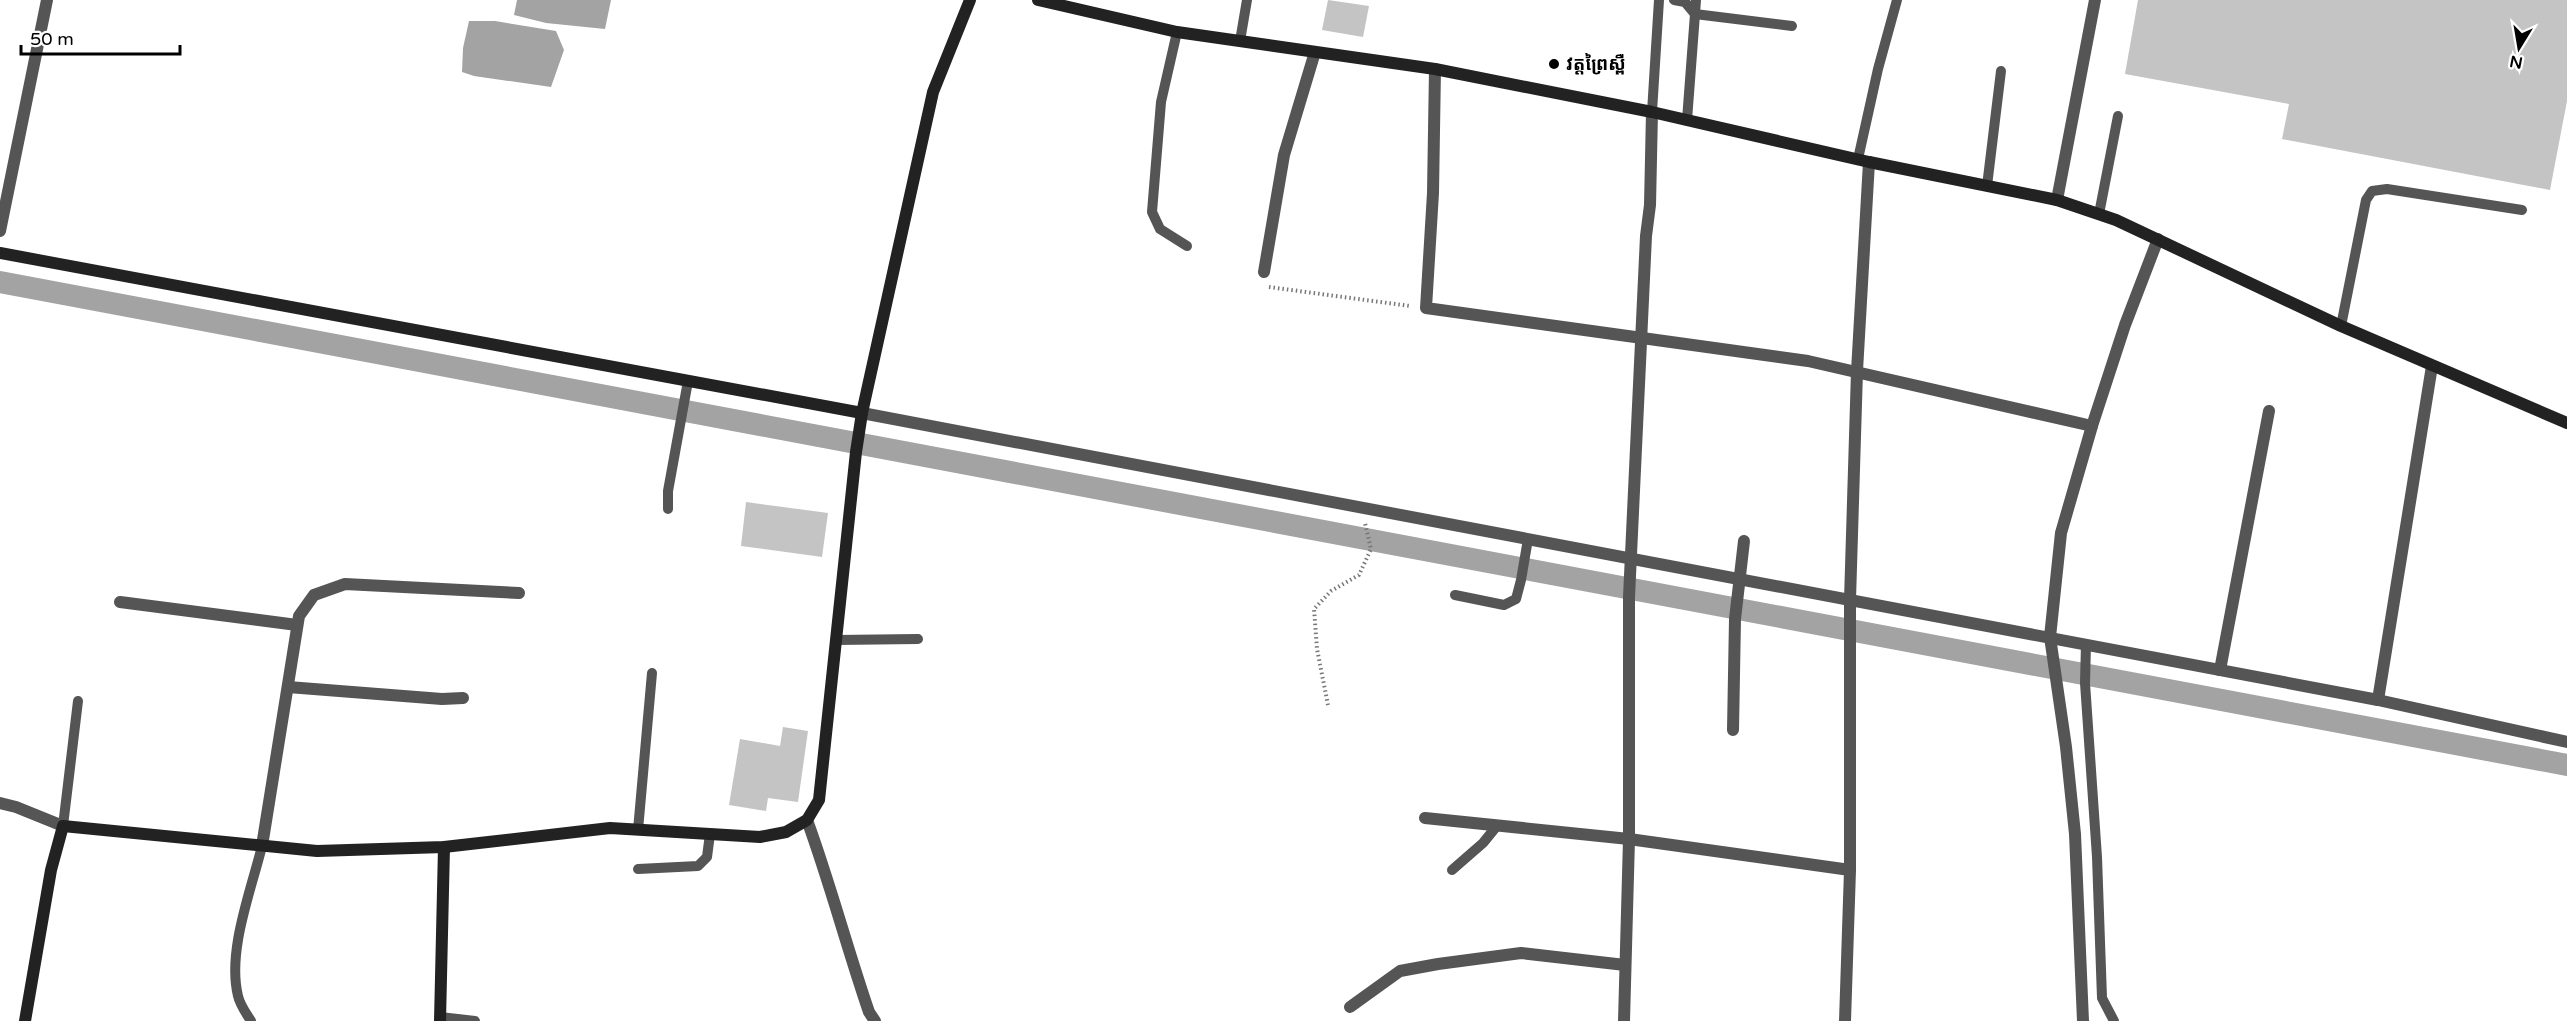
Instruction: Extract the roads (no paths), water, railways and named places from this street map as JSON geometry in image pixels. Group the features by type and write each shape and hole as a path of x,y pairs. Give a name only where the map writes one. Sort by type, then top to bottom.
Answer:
{"street":[{"path":"0,231 47,0"},
{"path":"0,803 63,826 317,851 444,847 610,828 760,837 786,832 807,820 819,800 862,413 933,92 970,0"},
{"path":"1038,0 1178,32 1435,69 1652,112 1864,161 2057,200 2099,214 2158,239 2342,326 2567,423"},
{"path":"2057,200 2095,0"},
{"path":"1264,272 1284,155 1315,52"},
{"path":"1435,69 1433,193 1426,308 1808,361 1857,370 2092,426"},
{"path":"1624,1021 1629,839 1629,597 1646,236 1650,205 1652,112"},
{"path":"1845,1021 1850,870 1850,600 1864,161"},
{"path":"2083,1021 2075,834 2050,638 2061,533 2092,426 2125,325 2158,239"},
{"path":"0,253 2086,644 2378,700 2567,742"},
{"path":"2378,700 2432,366"},
{"path":"2220,670 2269,411"},
{"path":"1733,730 1735,619 1743,541"},
{"path":"262,846 298,616 314,595 345,584 519,593"},
{"path":"120,602 297,626"},
{"path":"288,687 442,699 463,698"},
{"path":"1425,818 1629,839 1850,870"},
{"path":"807,820 832,888 851,959 869,1012 875,1021"},
{"path":"25,1021 51,870 63,826"},
{"path":"440,1019 444,847"},
{"path":"1350,1007 1400,971 1438,964 1521,953 1625,965"}],"lane":[{"path":"1240,41 1247,0"},
{"path":"1652,112 1659,0"},
{"path":"1674,0 1685,2 1695,14 1792,26"},
{"path":"1687,120 1696,0"},
{"path":"1864,161 1878,69 1897,0"},
{"path":"1178,32 1161,102 1152,212 1160,228 1187,246"},
{"path":"1987,186 2001,71"},
{"path":"2099,214 2118,116"},
{"path":"2342,326 2366,200 2372,191 2387,189 2522,210"},
{"path":"668,509 668,491 688,381"},
{"path":"1455,596 1503,605 1516,599 1528,539"},
{"path":"836,640 918,639"},
{"path":"2086,644 2085,683 2097,857 2102,998 2114,1021"},
{"path":"638,830 652,673"},
{"path":"63,826 78,701"},
{"path":"1452,870 1483,843 1496,827"},
{"path":"638,869 698,866 707,857 710,834"},
{"path":"251,1021 238,999 234,972 242,927 262,846"},
{"path":"440,1019 475,1021"}],"waterway":[{"path":"0,282 2567,765"}],"place":[{"name":"វត្តព្រៃស្ពឺ","path":"1554,64"}]}
